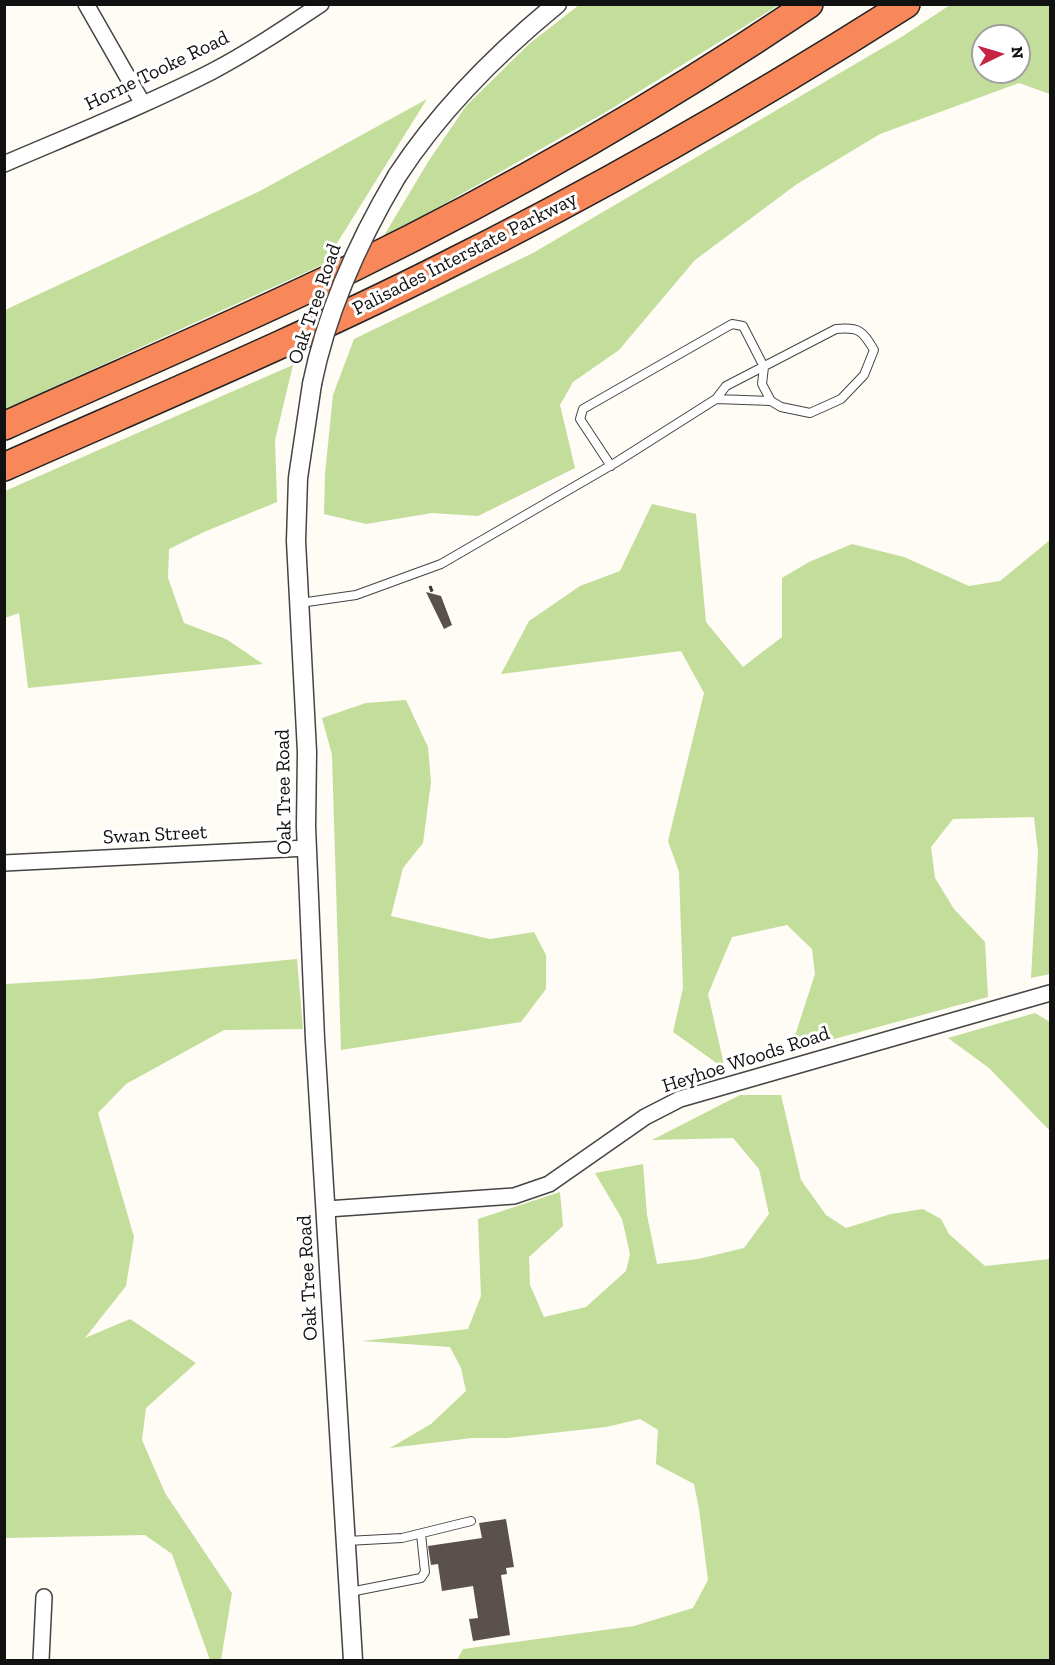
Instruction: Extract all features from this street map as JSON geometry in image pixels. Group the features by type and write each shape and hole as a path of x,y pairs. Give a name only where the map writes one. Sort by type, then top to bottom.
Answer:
{"highway":[{"name":"Palisades Interstate Parkway","path":"4,426 303,291 473,205 649,107 809,4"},
{"name":"Palisades Interstate Parkway","path":"4,467 304,334 479,249 687,136 824,56 906,4"}],"street":[{"path":"86,4 143,104"},
{"name":"Horne Tooke Road","path":"4,164 143,104 220,66 264,42 321,4"},
{"name":"Oak Tree Road","path":"353,1660 315,1039 307,848 307,752 296,542 296,496 302,440 312,384 327,325 348,271 397,176 430,131 477,76 557,4"},
{"name":"Swan Street","path":"4,863 307,848"},
{"name":"Heyhoe Woods Road","path":"327,1209 514,1196 549,1184 645,1117 680,1099 1050,993"},
{"path":"41,1660 44,1597"}],"lane":[{"path":"611,466 580,418 583,410 732,324 744,326 764,367 762,384 771,401"},
{"path":"299,604 356,594 441,564 611,466 716,399 726,386 836,329 853,327 865,334 874,350 864,375 841,399 810,413 781,407 771,401 716,399"},
{"path":"345,1541 402,1538 471,1521"},
{"path":"348,1592 421,1578 425,1572 421,1534"}],"path":[{"path":"430,586 433,594"}],"green space":[{"path":"579,5 779,5 606,112 382,239 428,162 466,106 529,44"},
{"path":"950,5 1050,5 1050,94 1022,84 1031,84 1031,24 971,24 971,84 1016,84 880,134 797,184 695,260 619,350 573,382 560,405 575,468 478,516 432,513 366,524 324,514 325,474 333,395 354,339 533,253 903,36"},
{"path":"427,99 324,264 5,409 5,310 260,191"},
{"path":"293,365 275,440 277,502 169,549 168,578 184,623 226,639 263,664 28,688 19,613 5,618 5,491"},
{"path":"652,504 696,514 706,622 743,667 782,637 782,578 809,562 852,544 904,557 969,586 1000,581 1050,540 1050,974 1031,978 1038,852 1034,817 953,819 931,847 935,878 954,909 985,942 988,997 790,1051 815,974 812,949 787,925 732,937 708,994 725,1069 673,1032 683,988 679,872 668,841 704,693 681,651 501,674 529,621 580,586 620,571"},
{"path":"406,700 428,747 431,782 423,843 403,868 391,916 490,939 534,932 546,955 546,989 521,1022 341,1050 332,755 322,718 366,703"},
{"path":"297,959 303,1029 224,1030 126,1084 98,1113 134,1237 126,1286 85,1338 130,1319 196,1363 146,1408 142,1440 165,1493 232,1593 221,1660 210,1660 172,1554 145,1535 5,1538 5,984 90,979"},
{"path":"1035,1013 1050,1022 1050,1131 989,1068 948,1038"},
{"path":"740,1095 781,1095 801,1180 826,1215 846,1228 891,1214 923,1209 941,1219 949,1234 985,1266 1050,1259 1050,1660 457,1660 463,1649 634,1626 693,1608 708,1580 694,1484 656,1464 658,1430 640,1419 606,1427 507,1438 472,1438 390,1448 431,1424 466,1391 461,1368 450,1347 362,1341 468,1329 481,1296 478,1219 560,1192 563,1226 529,1257 530,1285 544,1317 586,1307 626,1271 630,1254 622,1219 595,1173 643,1164 647,1215 657,1264 698,1259 744,1248 769,1214 759,1169 733,1138 652,1140"}],"building":[{"path":"426,592 441,596 452,625 444,629"},
{"path":"506,1519 514,1567 506,1568 507,1574 501,1575 510,1635 473,1641 469,1619 478,1618 473,1586 442,1591 438,1564 431,1565 428,1546 482,1538 479,1523"}]}
